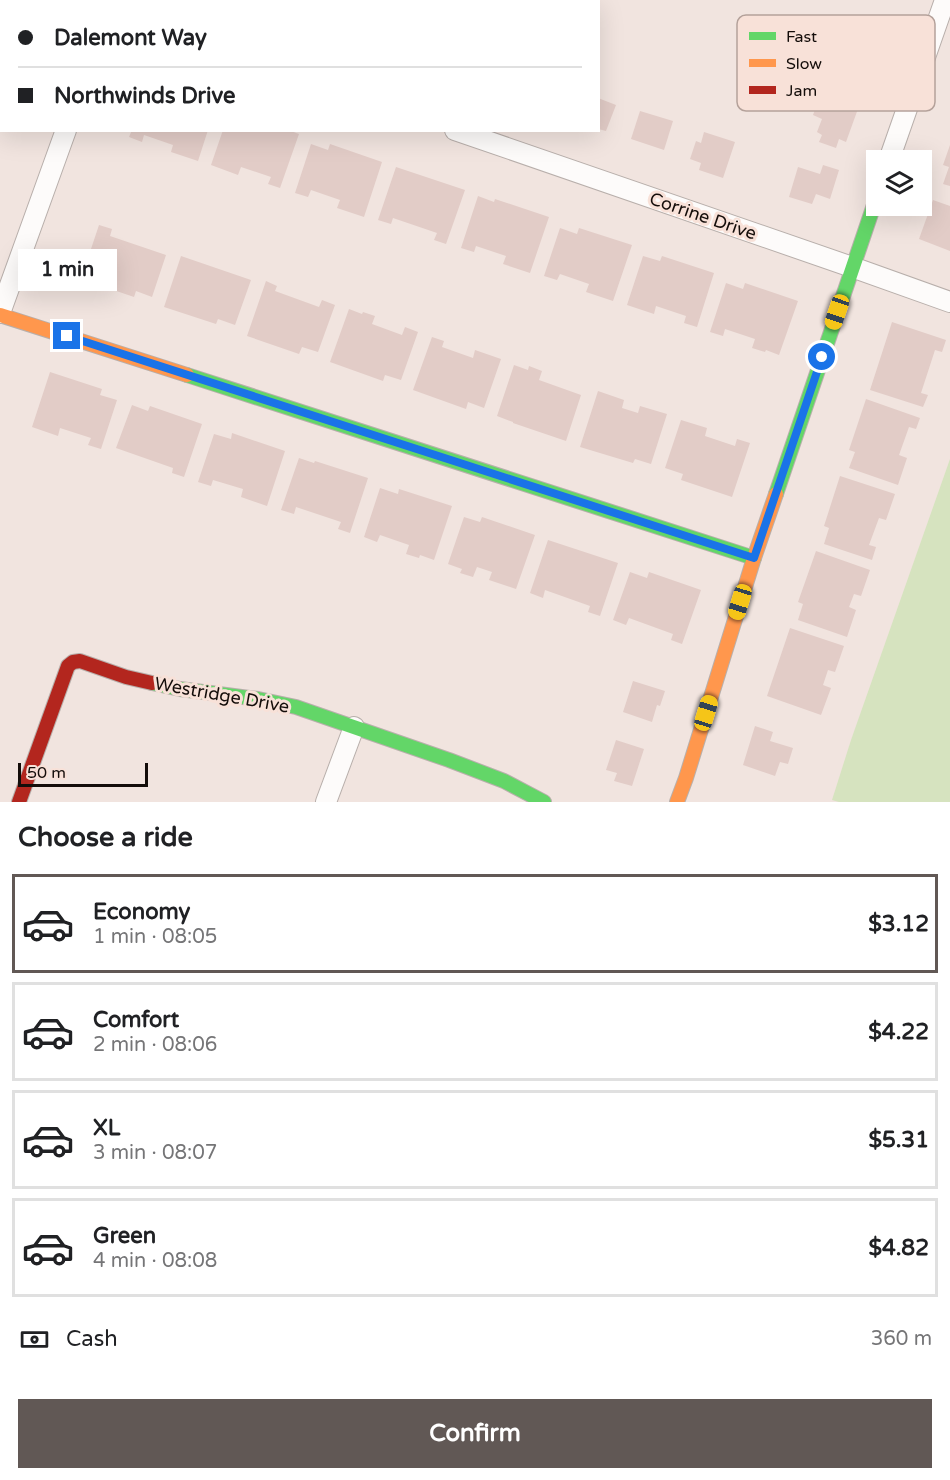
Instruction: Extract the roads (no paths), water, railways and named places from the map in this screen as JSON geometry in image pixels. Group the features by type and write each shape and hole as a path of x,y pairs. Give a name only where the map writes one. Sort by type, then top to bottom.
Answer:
{"street":[{"path":"935,29 945,0"},
{"path":"892,150 906,111"},
{"path":"65,132 0,314 754,558"},
{"name":"Corrine Drive","path":"461,132 950,302"},
{"path":"677,802 754,558 870,216"},
{"name":"Westridge Drive","path":"19,802 68,666 80,661 142,682 274,701 449,760 504,781 544,802"},
{"path":"326,802 354,727"}]}
